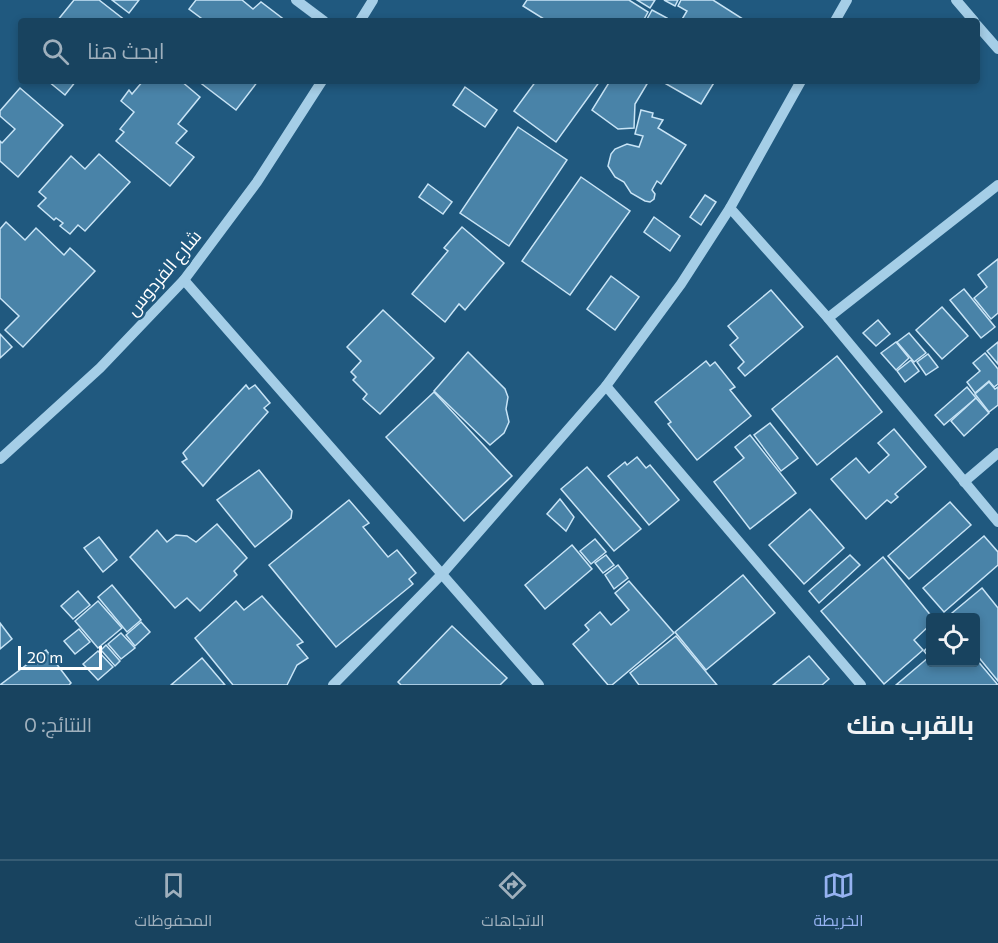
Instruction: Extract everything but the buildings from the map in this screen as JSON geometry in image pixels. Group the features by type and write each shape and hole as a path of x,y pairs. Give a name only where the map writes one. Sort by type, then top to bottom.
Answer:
{"street":[{"path":"296,0 320,18"},
{"path":"362,18 372,0"},
{"path":"837,18 847,0"},
{"path":"956,0 971,18"},
{"path":"980,28 998,49"},
{"name":"شارع الفردوس","path":"0,459 100,368 184,280 257,182 320,84"},
{"path":"333,685 442,574 606,386 681,284 730,208 799,84"},
{"path":"828,318 998,185"},
{"path":"730,208 828,318 998,522"},
{"path":"184,280 539,685"},
{"path":"606,386 861,685"},
{"path":"964,482 998,453"}]}
